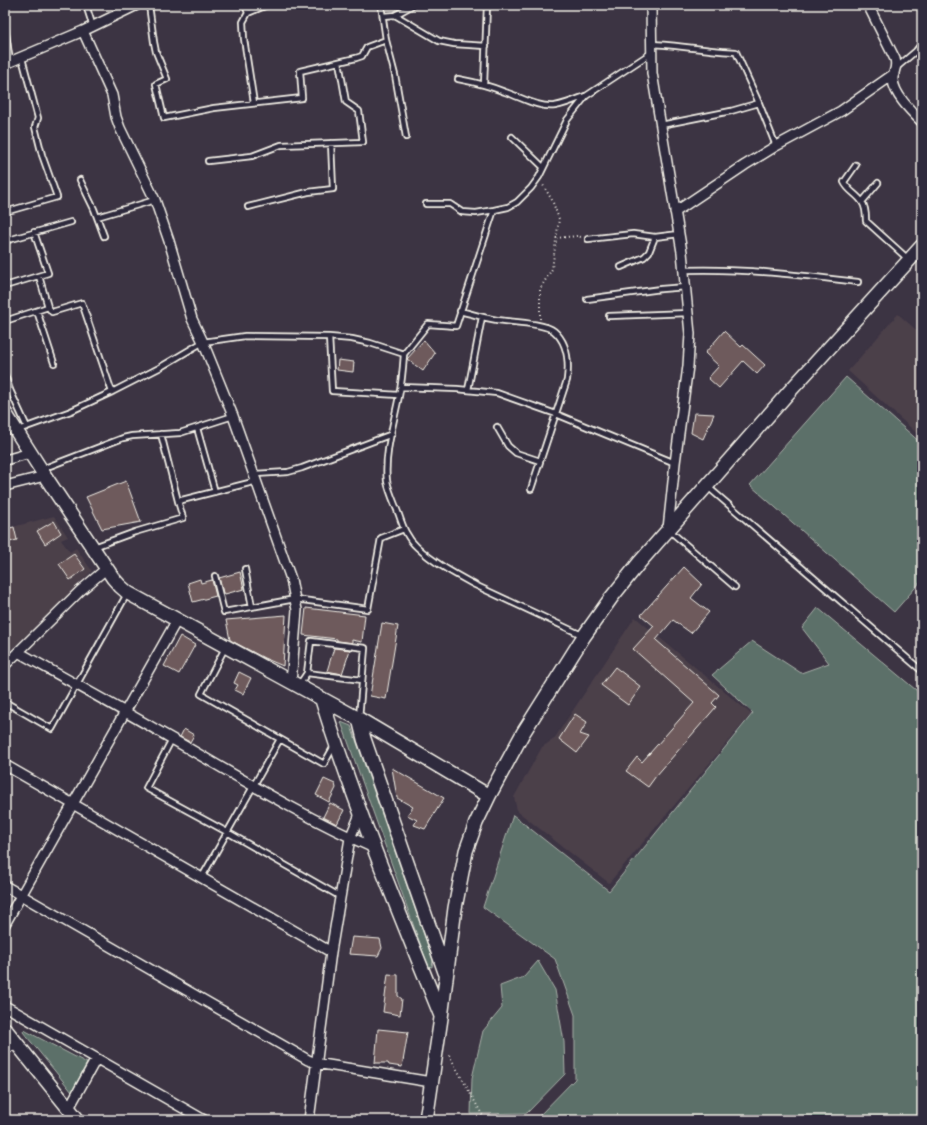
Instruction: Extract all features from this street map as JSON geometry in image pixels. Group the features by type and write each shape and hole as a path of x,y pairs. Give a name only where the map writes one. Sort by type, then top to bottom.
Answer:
{"street":[{"path":"8,63 83,32 137,5"},
{"path":"651,5 652,74 679,234 689,313 690,334 688,366 668,529"},
{"path":"868,5 897,64 893,83 911,111 922,122"},
{"path":"83,32 112,95 116,117 120,128 155,200 192,319 204,342 234,416 291,579 297,610 294,685"},
{"path":"675,212 776,146 841,111 895,71"},
{"path":"426,1120 460,879 466,851 476,823 489,796 523,733 584,636 611,598 668,529 922,246"},
{"path":"5,412 22,428 30,453 42,473 107,568 120,586 128,593 294,685 359,719 489,796"},
{"path":"5,460 30,453"},
{"path":"5,486 42,473"},
{"path":"5,665 80,591 107,568"},
{"path":"5,924 177,620"},
{"path":"18,652 172,738 254,786 350,838 374,848"},
{"path":"322,700 335,744 441,1018"},
{"path":"359,719 364,739 446,974"},
{"path":"5,765 331,952"},
{"path":"308,1120 331,952 350,838 361,812"},
{"path":"5,886 316,1063 431,1082"},
{"path":"5,1006 204,1120"},
{"path":"5,1029 78,1120"},
{"path":"5,1050 16,1042"},
{"path":"69,1108 96,1059"}],"lane":[{"path":"86,5 93,27"},
{"path":"149,5 155,47 167,79 156,84 164,118 214,108 302,98 300,71 362,56 366,47 386,40"},
{"path":"245,5 248,13"},
{"path":"254,104 244,39 243,22 248,13 267,5"},
{"path":"381,5 386,40 395,75 406,137"},
{"path":"383,16 395,15 413,5"},
{"path":"484,85 487,5"},
{"path":"395,15 439,41 454,44 486,46"},
{"path":"5,26 8,63"},
{"path":"895,71 916,51 922,43"},
{"path":"651,44 736,52 776,146"},
{"path":"458,79 484,85 532,102 554,106 586,96 651,54"},
{"path":"5,212 57,197 42,154 36,127 38,118 22,58"},
{"path":"208,161 252,156 281,145 363,142 359,111 346,102 339,62"},
{"path":"426,204 450,204 462,212 476,213 508,207 517,202 531,188 567,120 586,96"},
{"path":"661,125 731,111 759,103"},
{"path":"512,137 543,167"},
{"path":"248,207 308,192 333,189 332,143"},
{"path":"856,165 844,182 846,187 862,202 865,210 866,221 909,260"},
{"path":"80,180 104,236"},
{"path":"862,202 878,183"},
{"path":"97,217 155,200"},
{"path":"494,210 456,326 428,324 404,354 401,386 386,467 387,482 404,529 416,546 431,558 449,571 482,589 584,636"},
{"path":"5,241 71,222"},
{"path":"5,286 48,273 34,232"},
{"path":"588,239 633,234 655,236 679,234"},
{"path":"621,267 644,257 649,252 655,236"},
{"path":"684,270 748,271 793,274 858,282"},
{"path":"39,276 48,307 52,312 82,303 112,392"},
{"path":"587,299 686,287"},
{"path":"5,321 48,307"},
{"path":"37,311 54,364"},
{"path":"460,311 482,317 540,326 554,330 563,344 568,360 567,380 531,489"},
{"path":"609,316 689,313"},
{"path":"468,390 482,317"},
{"path":"5,375 22,428 71,411 112,392 165,365 204,342 246,336 329,337 352,339 370,343 404,354"},
{"path":"329,337 332,391 399,395"},
{"path":"401,386 497,393 556,414 675,463"},
{"path":"42,473 123,438 132,436 180,433 234,416"},
{"path":"497,427 508,446 516,453 540,462"},
{"path":"197,428 215,492"},
{"path":"93,548 135,532 183,518 161,434"},
{"path":"178,501 215,492 256,478 302,468 392,434"},
{"path":"707,485 922,671"},
{"path":"215,576 224,612 295,599 368,609 381,538 404,529"},
{"path":"668,529 735,587"},
{"path":"245,569 252,607"},
{"path":"5,702 52,729 128,593"},
{"path":"294,685 307,673 311,641 364,648 359,719"},
{"path":"226,647 201,694 324,764 335,744"},
{"path":"307,673 362,680"},
{"path":"172,738 146,788 341,897"},
{"path":"202,877 280,739"}],"path":[{"path":"538,177 552,200 559,218 552,269 540,288 540,326"},
{"path":"556,238 577,236 588,239"},
{"path":"438,1037 484,1120"}],"shaded area":[{"path":"898,314 922,335 922,438 848,371"},
{"path":"54,516 68,537 61,540 70,552 76,548 92,571 5,656 5,529"},
{"path":"635,617 751,714 609,883 517,811 514,797 542,747 554,739"}],"green space":[{"path":"846,377 922,444 922,580 894,612 750,485"},
{"path":"818,608 922,695 922,1120 522,1120 537,1118 575,1079 575,1015 555,959 483,907 513,815 609,891 753,713 712,675 752,641 801,673 829,663 802,628"},
{"path":"341,722 351,726 433,960 432,967 428,966"},
{"path":"538,961 555,990 564,1042 565,1074 527,1113 471,1114 472,1078 483,1031 502,1008 500,986 524,977"},
{"path":"24,1030 87,1063 72,1092 23,1032"}],"building":[{"path":"724,331 741,347 743,345 765,365 757,374 743,361 719,388 708,378 719,366 705,353"},
{"path":"424,340 435,353 423,371 407,359"},
{"path":"338,360 354,362 353,372 337,370"},
{"path":"694,413 714,414 703,439 691,433"},
{"path":"126,481 141,522 102,529 86,497"},
{"path":"54,521 61,533 45,544 37,531"},
{"path":"14,527 17,540 5,543 5,529"},
{"path":"74,554 85,569 70,580 59,564"},
{"path":"684,567 702,584 691,598 709,612 691,633 673,620 656,640 719,695 712,703 716,707 648,787 626,771 637,757 642,762 694,703 633,649 654,626 641,615"},
{"path":"240,572 244,589 225,594 223,593 219,578"},
{"path":"200,579 201,583 212,580 216,596 193,602 188,583"},
{"path":"306,608 365,615 362,642 352,640 352,643 337,641 337,639 303,635"},
{"path":"286,615 283,666 230,640 226,620"},
{"path":"382,623 398,626 386,699 370,696"},
{"path":"180,636 195,645 179,674 164,666"},
{"path":"334,648 350,650 342,674 327,671"},
{"path":"615,667 641,687 628,705 601,685"},
{"path":"239,672 251,678 243,694 235,690 238,685 234,683"},
{"path":"575,714 587,722 580,734 589,737 577,753 559,739"},
{"path":"184,729 194,735 190,742 180,737"},
{"path":"392,768 444,798 425,829 414,825 417,820 407,815 413,807 397,798"},
{"path":"324,779 335,784 336,788 329,802 316,795"},
{"path":"330,803 344,810 337,824 323,817"},
{"path":"352,937 380,939 382,948 378,956 349,954"},
{"path":"388,974 398,975 398,996 402,999 400,1015 383,1012"},
{"path":"378,1029 408,1032 402,1067 389,1065 388,1063 375,1063"}]}
